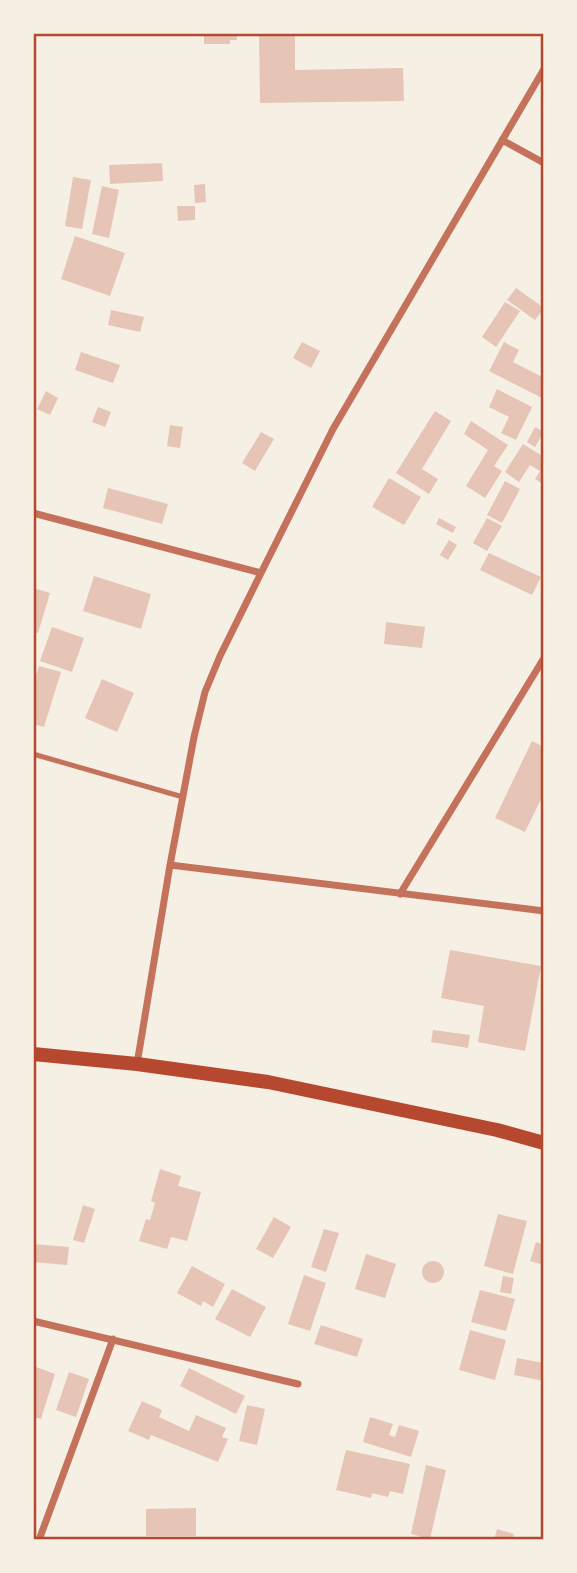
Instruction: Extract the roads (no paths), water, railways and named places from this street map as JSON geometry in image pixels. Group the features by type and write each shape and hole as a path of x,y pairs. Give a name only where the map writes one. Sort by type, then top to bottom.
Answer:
{"main road":[{"path":"33,1054 137,1064 268,1082 497,1130 544,1143"}],"street":[{"path":"137,1064 170,865 205,692 220,656 333,429 544,69"},
{"path":"502,140 544,163"},
{"path":"33,513 261,573"},
{"path":"400,894 544,658"},
{"path":"170,865 544,911"},
{"path":"33,1321 298,1384"},
{"path":"39,1540 113,1339"}],"lane":[{"path":"33,754 183,797"}]}
